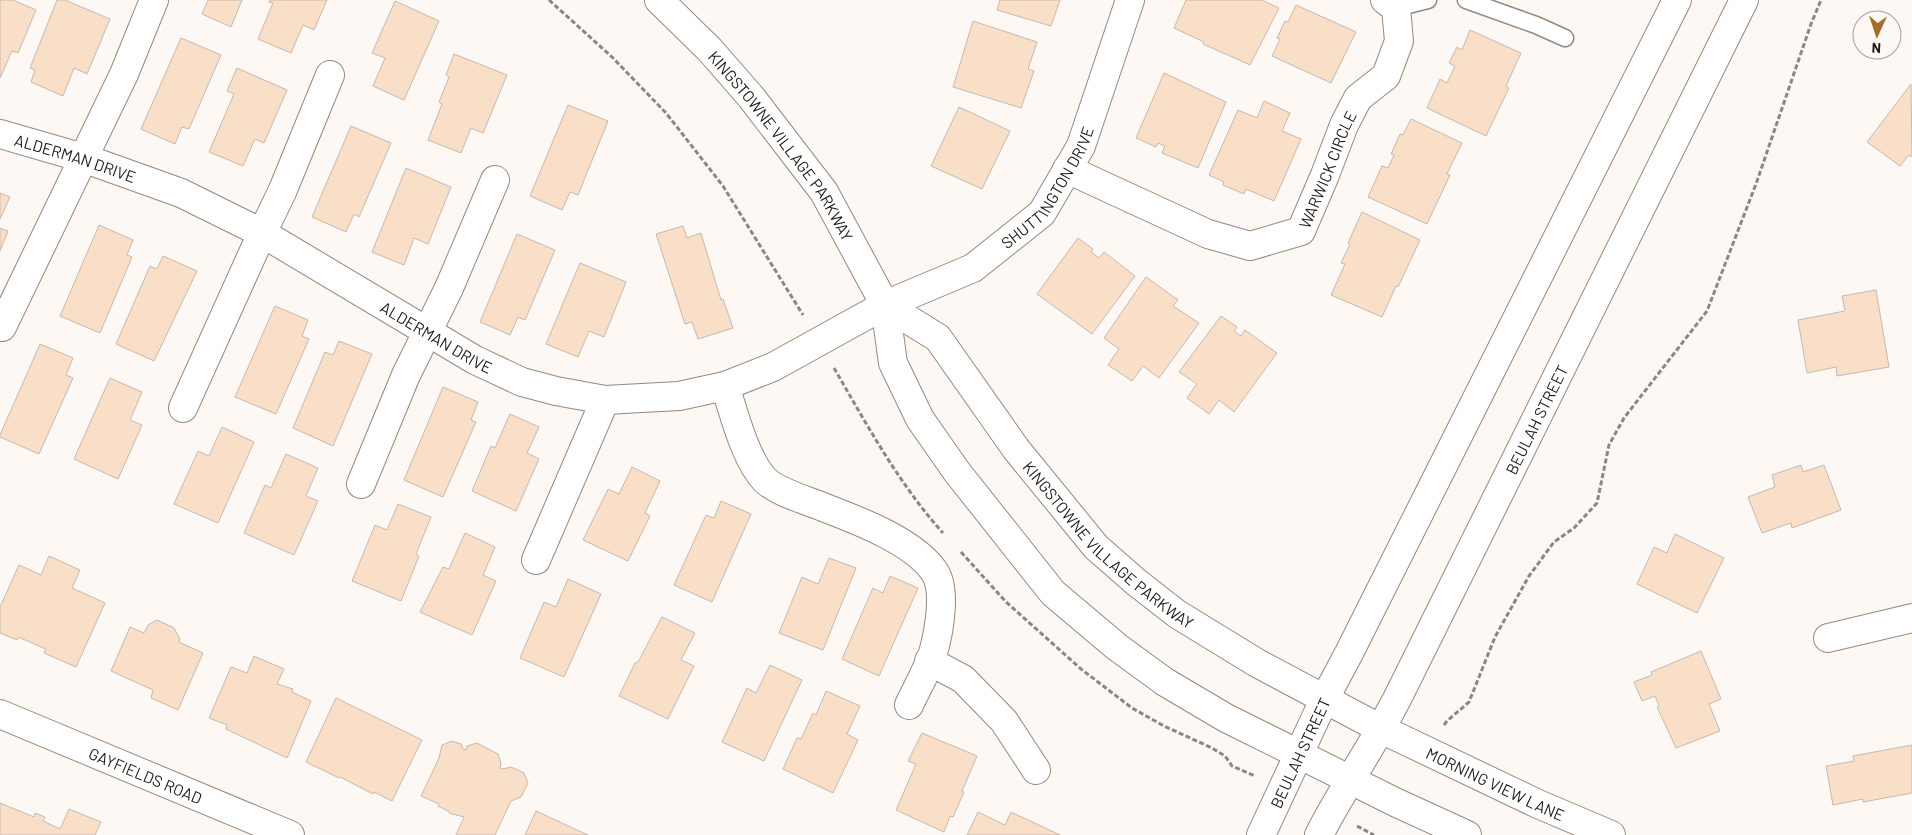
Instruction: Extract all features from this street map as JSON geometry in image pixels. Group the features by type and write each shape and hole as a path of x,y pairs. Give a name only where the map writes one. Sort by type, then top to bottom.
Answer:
{"street":[{"path":"2,327 124,74 154,0"},
{"name":"KINGSTOWNE VILLAGE PARKWAY","path":"659,0 710,50 746,90 824,192 885,305 893,362 920,419 957,472 1053,593 1117,647 1165,682 1226,718 1298,755"},
{"name":"SHUTTINGTON DRIVE","path":"885,305 973,268 1042,213 1081,146 1130,0"},
{"name":"BEULAH STREET","path":"1261,835 1324,700 1350,653 1677,0"},
{"name":"BEULAH STREET","path":"1319,835 1381,729 1744,0"},
{"name":"WARWICK CIRCLE","path":"1067,169 1106,189 1208,234 1250,246 1301,231 1344,125 1358,98 1386,76 1400,40 1391,4"},
{"path":"183,408 282,192 330,75"},
{"name":"ALDERMAN DRIVE","path":"0,134 83,158 181,193 262,233 475,360 522,382 556,391 605,400 679,396 725,386 773,367 885,305"},
{"path":"361,484 406,375 449,288 495,180"},
{"name":"KINGSTOWNE VILLAGE PARKWAY","path":"885,305 938,338 1016,449 1096,547 1136,582 1177,614 1256,663 1381,729"},
{"path":"725,386 752,464 766,481 780,489 888,535 922,557 935,572 941,595 940,616 933,652 910,705"},
{"path":"536,560 605,400"},
{"path":"1828,638 1912,618"},
{"path":"929,661 963,679 1004,721 1036,770"},
{"name":"GAYFIELDS ROAD","path":"0,714 290,835"},
{"name":"MORNING VIEW LANE","path":"1381,729 1538,804 1611,835"},
{"path":"1298,755 1467,835"}],"lane":[{"path":"1391,4 1428,0"},
{"path":"1466,0 1536,25 1565,38"}],"path":[{"path":"549,0 612,57 666,113 722,186 764,249 820,341 870,431 922,509 947,537"},
{"path":"1447,720 1469,702 1495,637 1528,576 1554,542 1574,528 1597,503 1610,445 1624,418 1707,311 1756,184 1821,0"},
{"path":"960,552 1006,602 1081,669 1132,708 1164,726 1212,748 1225,756 1232,766"}],"building":[{"path":"0,0 13,0 36,10 18,53 12,51 0,78"},
{"path":"57,0 65,0 110,19 87,74 74,68 63,96 31,82 35,70 30,68"},
{"path":"208,0 242,0 231,27 202,14"},
{"path":"270,0 327,0 314,30 303,25 291,53 258,39 273,3 269,2"},
{"path":"1000,0 1060,0 1051,26 997,10"},
{"path":"1186,0 1262,0 1279,8 1250,65 1203,44 1204,42 1174,28"},
{"path":"395,1 439,21 404,100 373,86 385,58 372,53"},
{"path":"1296,5 1356,32 1331,83 1272,56 1280,39 1277,38 1285,21 1288,22"},
{"path":"973,21 1037,42 1028,69 1034,71 1021,108 953,87"},
{"path":"1470,30 1521,53 1506,86 1509,88 1486,136 1427,108 1440,79 1447,83 1455,66 1449,63 1457,47 1462,50"},
{"path":"181,38 221,55 189,129 182,127 175,144 141,129"},
{"path":"454,54 507,75 483,133 471,128 461,153 428,140 442,104 439,102 449,77 446,75"},
{"path":"237,68 287,90 264,143 255,139 243,166 209,152 234,94 227,91"},
{"path":"1164,73 1226,102 1198,168 1162,153 1165,146 1158,143 1156,147 1136,138"},
{"path":"1911,84 1912,157 1909,155 1900,166 1867,142"},
{"path":"1264,101 1290,113 1282,131 1301,139 1274,201 1246,189 1244,194 1223,185 1224,182 1209,175 1238,110 1257,118"},
{"path":"568,105 608,121 578,195 570,192 562,210 530,196"},
{"path":"959,107 1010,131 982,189 931,166"},
{"path":"1411,119 1462,143 1447,174 1450,175 1427,224 1368,197 1382,166 1388,168 1394,155 1391,154 1400,134 1403,135"},
{"path":"351,126 391,143 359,217 354,214 346,232 312,217"},
{"path":"406,168 451,187 428,244 414,238 404,265 372,252"},
{"path":"0,193 10,197 0,219"},
{"path":"1362,212 1420,240 1382,317 1331,295 1345,264 1341,263 1350,244 1348,243"},
{"path":"99,225 133,240 127,255 132,257 100,333 60,316"},
{"path":"683,226 687,238 701,233 721,300 723,299 733,328 698,339 692,322 685,324 656,234"},
{"path":"0,228 8,231 0,251"},
{"path":"517,234 555,250 525,320 518,317 510,335 480,322"},
{"path":"1078,238 1093,249 1091,252 1099,258 1104,252 1135,276 1092,334 1037,294"},
{"path":"163,256 197,271 154,361 116,344 150,266 157,269"},
{"path":"580,263 626,282 604,337 589,331 578,357 546,344"},
{"path":"1146,277 1178,300 1173,306 1199,323 1159,378 1143,366 1132,381 1108,365 1119,349 1104,338"},
{"path":"1876,290 1889,367 1837,376 1836,367 1807,373 1798,320 1845,311 1842,296"},
{"path":"275,306 308,320 302,336 309,339 276,414 235,397"},
{"path":"1221,316 1237,327 1234,331 1241,336 1245,330 1277,353 1234,412 1219,400 1209,414 1187,398 1197,384 1179,372"},
{"path":"339,341 372,354 333,446 293,428 325,352 333,355"},
{"path":"40,344 73,358 66,375 73,378 39,454 0,437 0,435"},
{"path":"110,378 142,392 130,420 142,425 118,479 74,459"},
{"path":"443,387 478,402 471,420 476,422 443,497 404,480"},
{"path":"510,414 539,427 527,453 539,459 516,511 472,491 491,446 495,448"},
{"path":"222,427 254,442 218,523 174,504 198,451 209,456"},
{"path":"286,454 318,468 306,496 318,501 294,555 244,533 265,485 271,488"},
{"path":"1801,465 1803,472 1824,465 1841,510 1792,528 1791,523 1762,533 1748,497 1775,487 1772,475"},
{"path":"632,467 660,481 645,513 650,516 628,561 583,540 608,489 619,494"},
{"path":"721,501 751,514 712,602 674,585 706,515 714,518"},
{"path":"398,504 431,517 416,554 419,556 401,601 352,581 375,525 387,530"},
{"path":"465,533 495,547 483,575 496,581 472,635 420,612 443,567 449,569"},
{"path":"1675,534 1724,558 1697,613 1637,584 1654,547 1667,553"},
{"path":"49,556 80,570 72,588 105,603 76,667 44,653 46,649 18,637 17,640 0,633 0,607 19,565 41,575"},
{"path":"829,558 856,568 823,650 779,633 802,577 818,584"},
{"path":"890,576 918,588 879,676 842,659 873,588 883,593"},
{"path":"568,579 601,594 564,677 520,658 544,602 556,607"},
{"path":"662,617 695,633 681,660 694,666 668,719 619,696 635,663 638,662"},
{"path":"157,620 174,628 180,639 179,642 203,653 178,710 151,698 153,690 111,671 130,627 144,633 148,625"},
{"path":"1701,651 1721,699 1709,704 1720,731 1676,748 1657,707 1659,706 1655,696 1642,701 1634,682 1652,675 1651,672"},
{"path":"254,656 284,669 277,684 293,689 292,692 311,701 287,758 226,729 227,725 209,718 231,667 247,673"},
{"path":"770,665 802,680 764,761 722,742 747,688 756,693"},
{"path":"826,691 860,706 847,734 858,740 833,793 783,769 797,738 801,739 813,713 816,715"},
{"path":"336,698 422,740 392,801 306,762"},
{"path":"922,733 977,756 962,791 964,792 953,817 950,816 944,832 896,810 916,764 908,761"},
{"path":"452,741 461,744 463,749 466,750 467,746 477,743 498,754 501,763 500,768 511,767 524,773 528,783 521,797 511,801 495,835 456,835 464,817 449,813 438,806 439,804 421,796 439,758 442,745"},
{"path":"1912,745 1912,793 1863,802 1863,799 1833,805 1826,766 1854,761 1853,756"},
{"path":"0,803 34,817 35,813 45,817 43,821 60,829 69,809 101,822 95,835 0,835"},
{"path":"536,811 588,835 525,835"},
{"path":"978,812 1005,825 1011,812 1060,835 967,835"}]}
